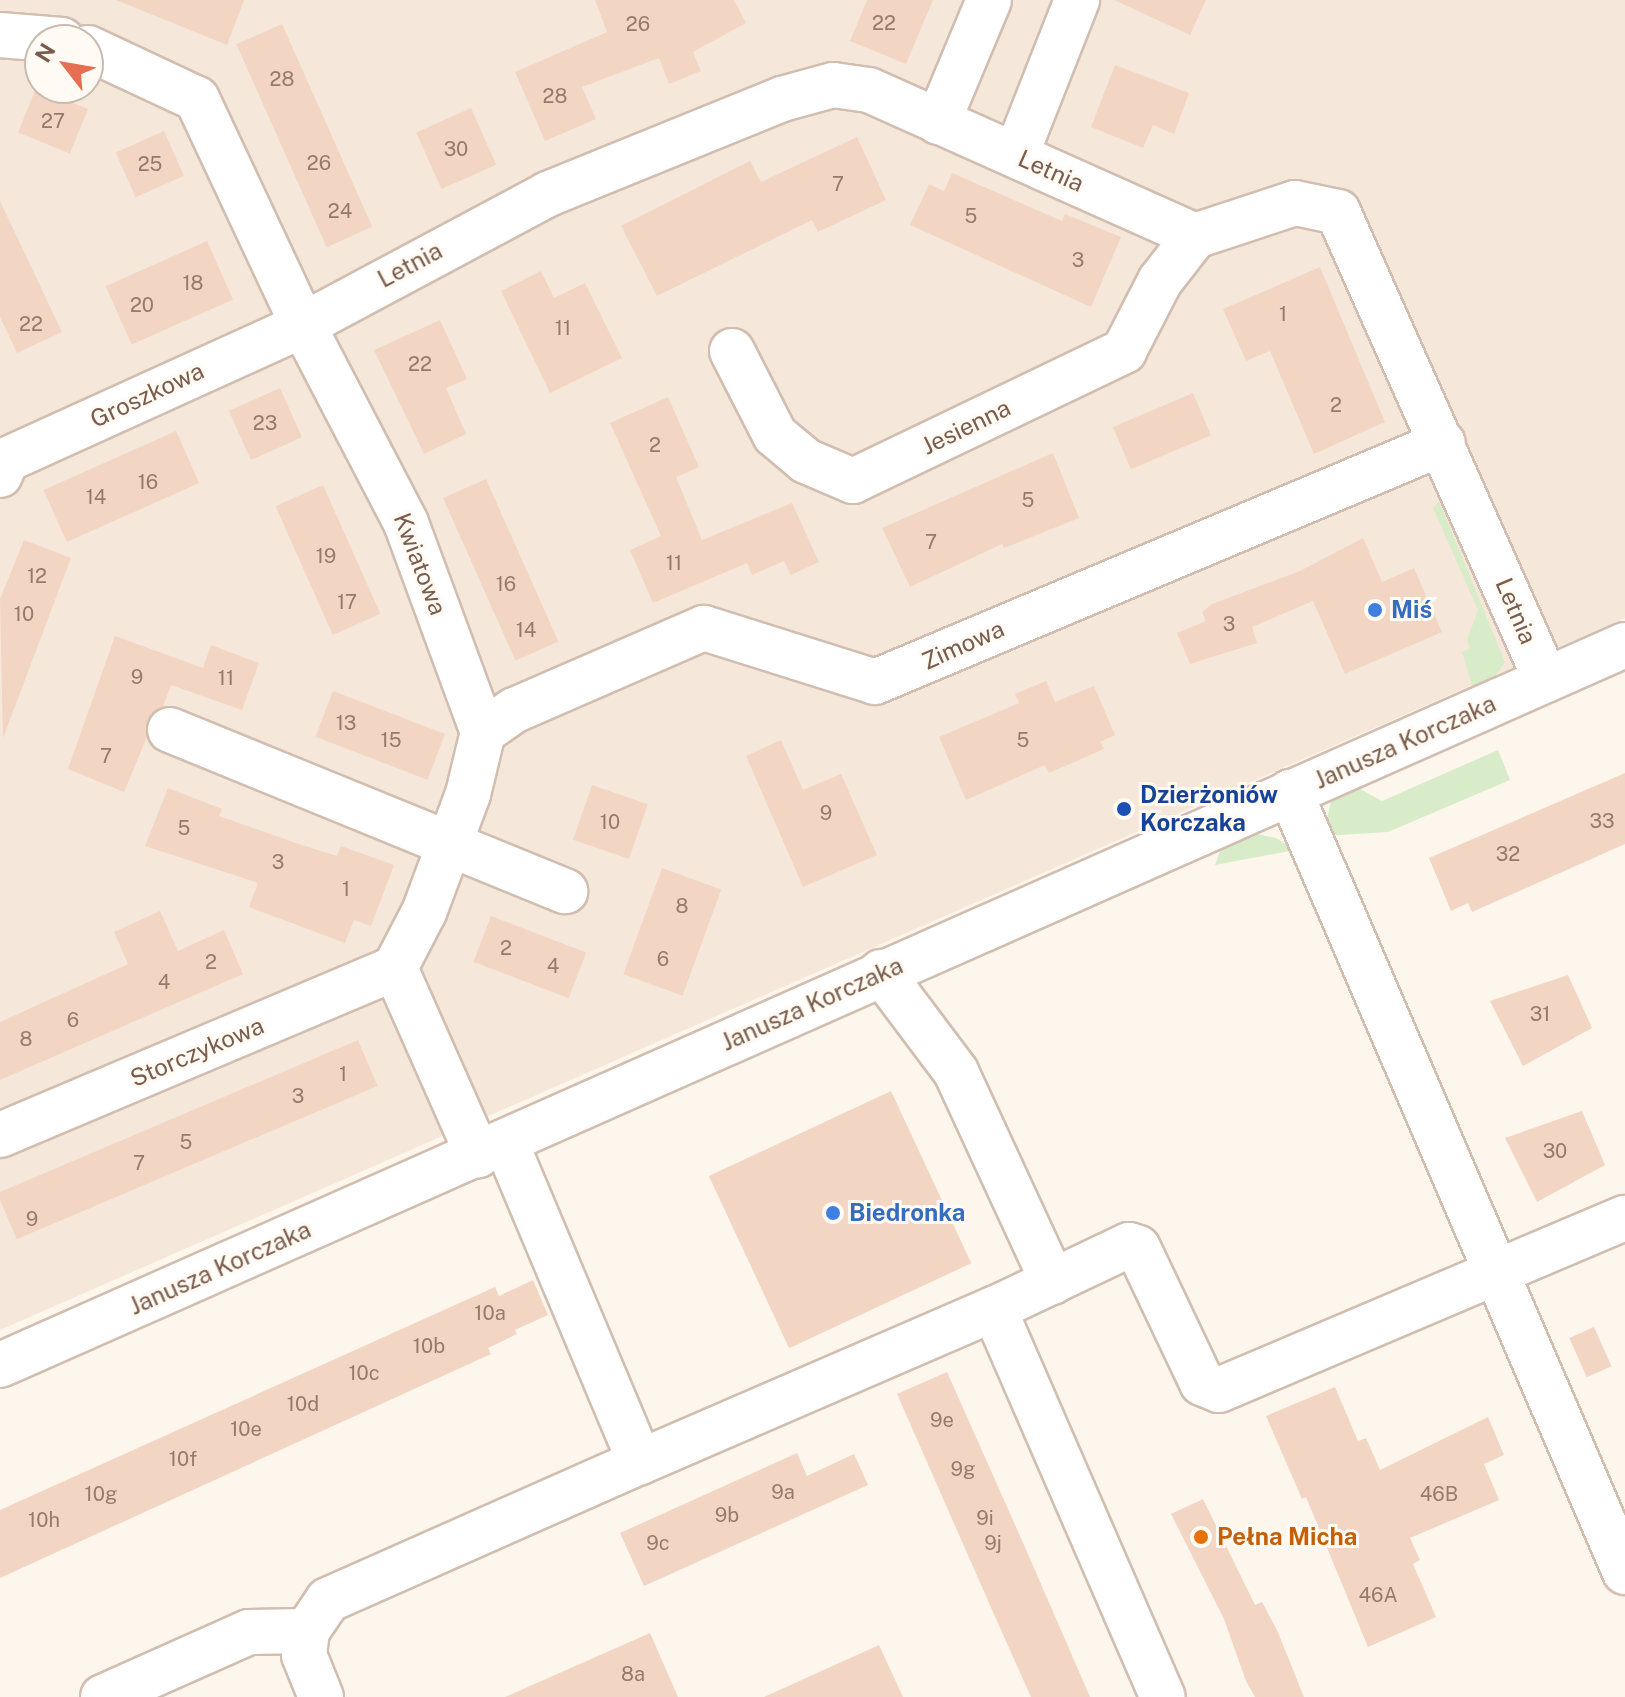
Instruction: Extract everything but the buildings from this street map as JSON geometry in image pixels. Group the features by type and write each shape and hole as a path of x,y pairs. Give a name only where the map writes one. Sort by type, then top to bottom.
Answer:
{"street":[{"path":"938,122 989,0"},
{"path":"1016,155 1077,0"},
{"path":"0,35 24,37"},
{"name":"Kwiatowa","path":"104,55 197,99 303,325 406,523 483,732"},
{"name":"Letnia","path":"303,325 548,194 782,99 833,85 869,90 1195,236 1295,203 1338,212 1546,680"},
{"name":"Jesienna","path":"732,351 775,435 806,461 853,481 1124,351 1160,281 1195,236"},
{"name":"Groszkowa","path":"2,460 303,325"},
{"name":"Zimowa","path":"483,732 515,710 704,628 875,682 1443,443"},
{"name":"Janusza Korczaka","path":"0,1365 492,1149 881,972 1625,645"},
{"path":"170,730 565,891"},
{"path":"483,732 424,912 395,968 492,1149 640,1462"},
{"path":"1290,792 1500,1274 1625,1572"},
{"name":"Storczykowa","path":"0,1135 395,968"},
{"path":"881,972 956,1072 1053,1282"},
{"path":"321,1697 304,1655 307,1631 328,1600 994,1309 1129,1245 1138,1248 1202,1383 1219,1390 1500,1274 1625,1218"},
{"path":"994,1309 1163,1697"},
{"path":"103,1697 249,1632 307,1631"}],"shaded area":[{"path":"0,0 1625,0 1625,618 0,1330"}],"green space":[{"path":"1439,501 1505,662 1491,682 1473,688 1462,652 1470,648 1467,640 1478,610 1433,508"},
{"path":"1498,750 1510,780 1388,832 1324,836 1332,794 1351,784 1382,801"},
{"path":"1247,832 1276,838 1295,850 1215,865 1221,848"}],"place":[{"name":"Miś","path":"1375,610"},
{"name":"Dzierżoniów Korczaka","path":"1124,809"},
{"name":"Biedronka","path":"833,1213"},
{"name":"Pełna Micha","path":"1201,1537"}]}
